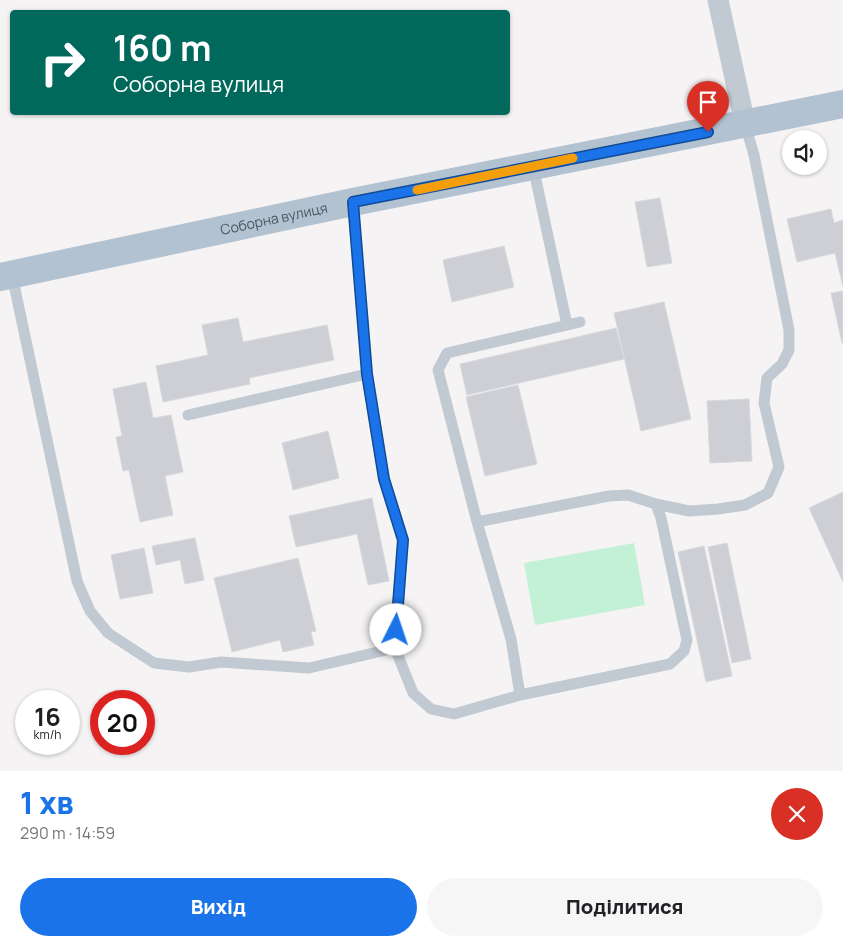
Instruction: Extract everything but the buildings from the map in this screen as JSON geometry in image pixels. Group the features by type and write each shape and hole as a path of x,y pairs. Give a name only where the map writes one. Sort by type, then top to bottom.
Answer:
{"main road":[{"name":"Соборна вулиця","path":"6,276 353,202 843,104"}],"street":[{"path":"718,0 745,124"}],"lane":[{"path":"477,522 609,496 628,495 656,504 689,511 744,505 768,493 778,467 764,403 767,378 782,364 788,350 789,330 754,155 745,124"},
{"path":"533,166 567,325"},
{"path":"353,202 367,374 384,479 403,540 395,648 414,693 431,709 454,714 520,696 670,664 684,651 687,640 661,518 656,504"},
{"path":"6,276 77,581 90,611 108,633 154,663 189,667 221,662 309,668 395,648"},
{"path":"520,696 511,639 477,522 438,370 447,353 580,322"},
{"path":"188,415 367,374"}],"green space":[{"path":"634,543 645,605 535,625 524,563"}],"slow traffic":[{"path":"417,190 573,158"}],"route":[{"path":"396,630 403,540 384,479 367,374 353,202 708,132"}]}
